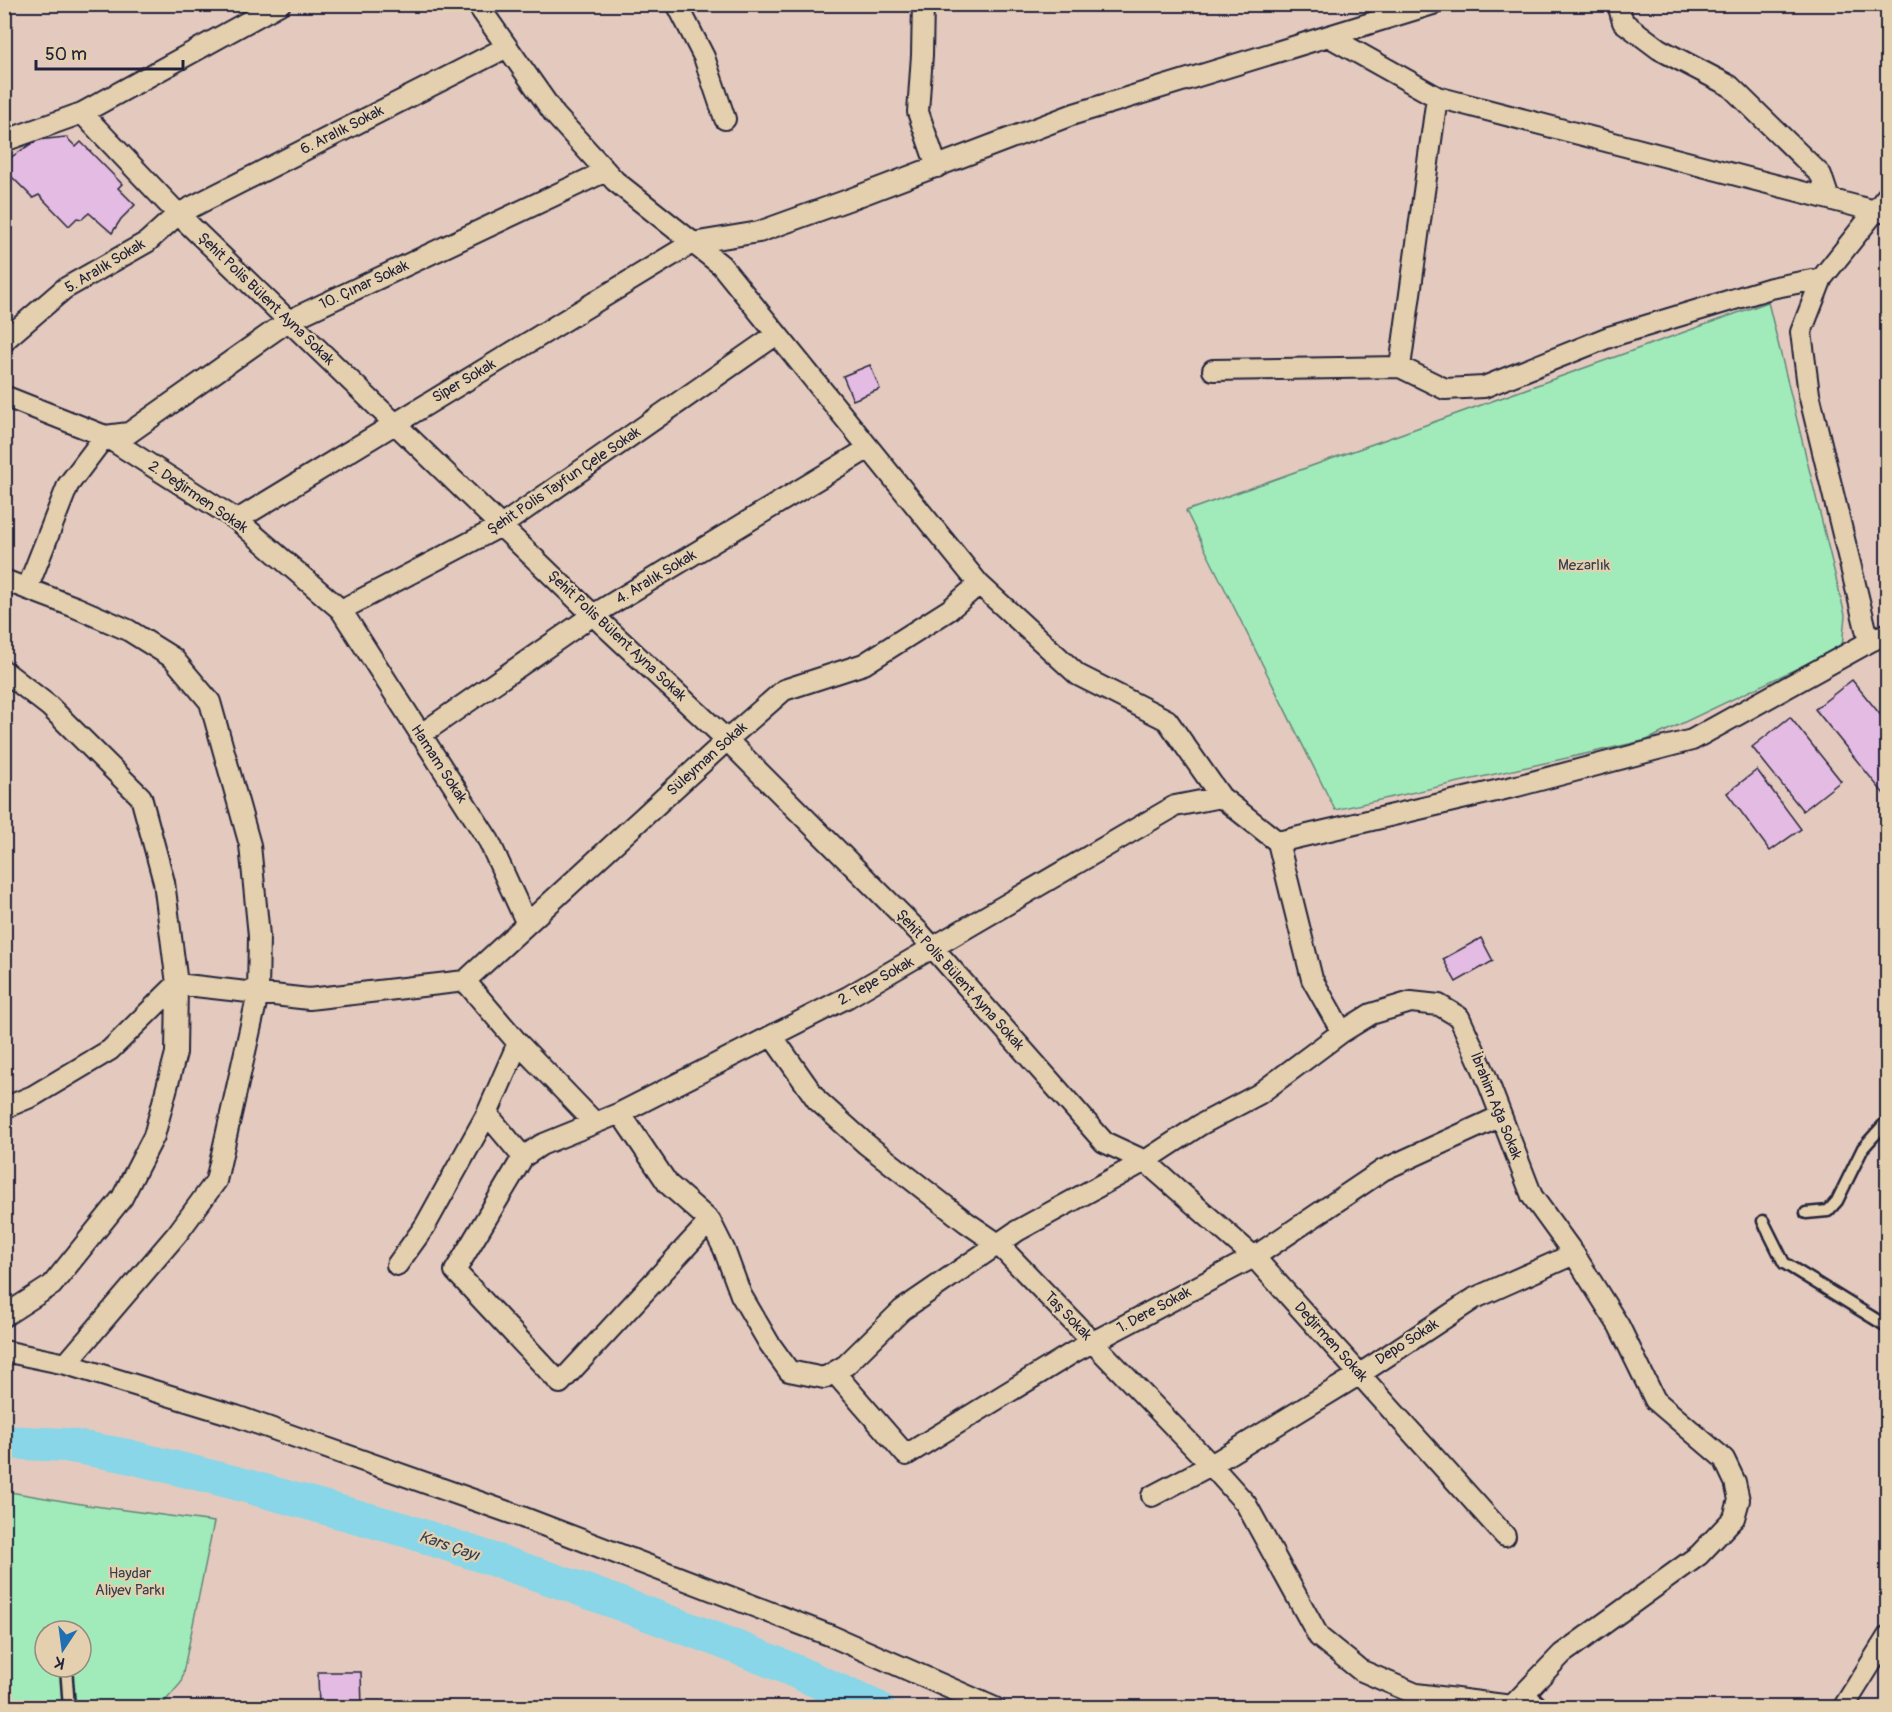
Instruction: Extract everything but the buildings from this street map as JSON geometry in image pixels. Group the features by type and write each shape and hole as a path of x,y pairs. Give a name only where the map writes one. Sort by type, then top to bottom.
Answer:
{"street":[{"path":"4,141 82,113 280,4"},
{"path":"477,4 555,115 615,181 721,265 979,584 1078,675 1167,720 1221,796 1278,842 1312,979 1342,1032"},
{"path":"677,4 704,57 725,119"},
{"path":"923,4 918,112 937,166"},
{"path":"692,243 759,232 1074,114 1433,4"},
{"path":"1618,4 1623,22 1659,49 1730,86 1821,175 1829,199"},
{"path":"1328,36 1437,97 1881,212"},
{"name":"6. Aralık Sokak","path":"178,214 507,47"},
{"path":"1400,367 1437,97"},
{"name":"Şehit Polis Bülent Ayna Sokak","path":"82,113 178,214 593,615 727,740 919,932 1104,1142 1145,1161"},
{"name":"10. Çınar Sokak","path":"105,435 129,433 288,321 606,171"},
{"path":"1869,642 1808,384 1802,332 1822,279 1881,212 1887,195"},
{"name":"5. Aralık Sokak","path":"4,342 64,290 147,242 178,214"},
{"name":"Siper Sokak","path":"237,520 692,243"},
{"path":"1213,370 1400,367 1445,389 1484,387 1609,338 1772,288 1822,279"},
{"name":"Şehit Polis Tayfun Çele Sokak","path":"341,610 501,526 777,334"},
{"path":"4,396 105,435 68,485 27,589"},
{"name":"2. Değirmen Sokak","path":"105,435 237,520 341,610"},
{"name":"4. Aralık Sokak","path":"420,735 593,615 869,448"},
{"path":"4,580 128,630 173,658 210,702 250,845 259,936 258,994 216,1181 177,1234 66,1364"},
{"name":"Süleyman Sokak","path":"465,981 784,690 864,664 949,610 979,584"},
{"name":"Hamam Sokak","path":"341,610 489,841 527,924"},
{"path":"1278,842 1494,791 1692,740 1887,633"},
{"path":"4,671 50,706 141,797 164,882 177,984 176,1053 154,1136 128,1188 52,1285 4,1316"},
{"name":"2. Tepe Sokak","path":"523,1157 541,1145 620,1113 848,997 1175,806 1221,796"},
{"path":"177,984 309,999 465,981 518,1043 595,1123"},
{"path":"4,1108 33,1096 110,1050 177,984"},
{"name":"İbrahim Ağa Sokak","path":"834,1372 846,1365 902,1310 1017,1231 1145,1161 1200,1125 1259,1094 1342,1032 1371,1014 1412,1002 1439,1005 1458,1017 1485,1074 1532,1196 1574,1254 1619,1326 1655,1400 1724,1459 1735,1482 1739,1500 1734,1518 1699,1555 1562,1654 1527,1690"},
{"name":"Taş Sokak","path":"772,1036 817,1100 866,1144 998,1244 1211,1465 1246,1504 1319,1637 1360,1670 1416,1694 1512,1706 1527,1690"},
{"path":"398,1265 425,1226 487,1114 518,1043"},
{"path":"620,1113 668,1184 710,1221 724,1249 741,1295 769,1343 789,1371 824,1378 834,1372"},
{"path":"487,1114 523,1157 455,1271 560,1383 710,1221"},
{"name":"1. Dere Sokak","path":"834,1372 906,1455 1074,1352 1254,1257 1383,1170 1501,1116"},
{"name":"Değirmen Sokak","path":"1145,1161 1254,1257 1505,1536"},
{"name":"Depo Sokak","path":"1152,1496 1211,1465 1360,1374 1475,1298 1574,1254"},
{"path":"4,1351 66,1364 236,1416 522,1517 829,1635 995,1707"},
{"path":"1843,1707 1887,1636"}],"lane":[{"path":"1806,1213 1828,1210 1838,1201 1863,1148 1887,1120"},
{"path":"1762,1221 1784,1263 1887,1327"},
{"path":"67,1679 69,1707"},
{"path":"1527,1690 1545,1707"}],"green space":[{"name":"Mezarlık","path":"1768,302 1845,615 1842,647 1647,740 1335,810 1186,511"},
{"name":"Haydar Aliyev Parkı","path":"4,1491 214,1522 181,1683 160,1707 5,1707"}],"waterway":[{"name":"Kars Çayı","path":"4,1442 65,1445 123,1455 236,1483 405,1530 572,1586 718,1640 878,1708"}]}
